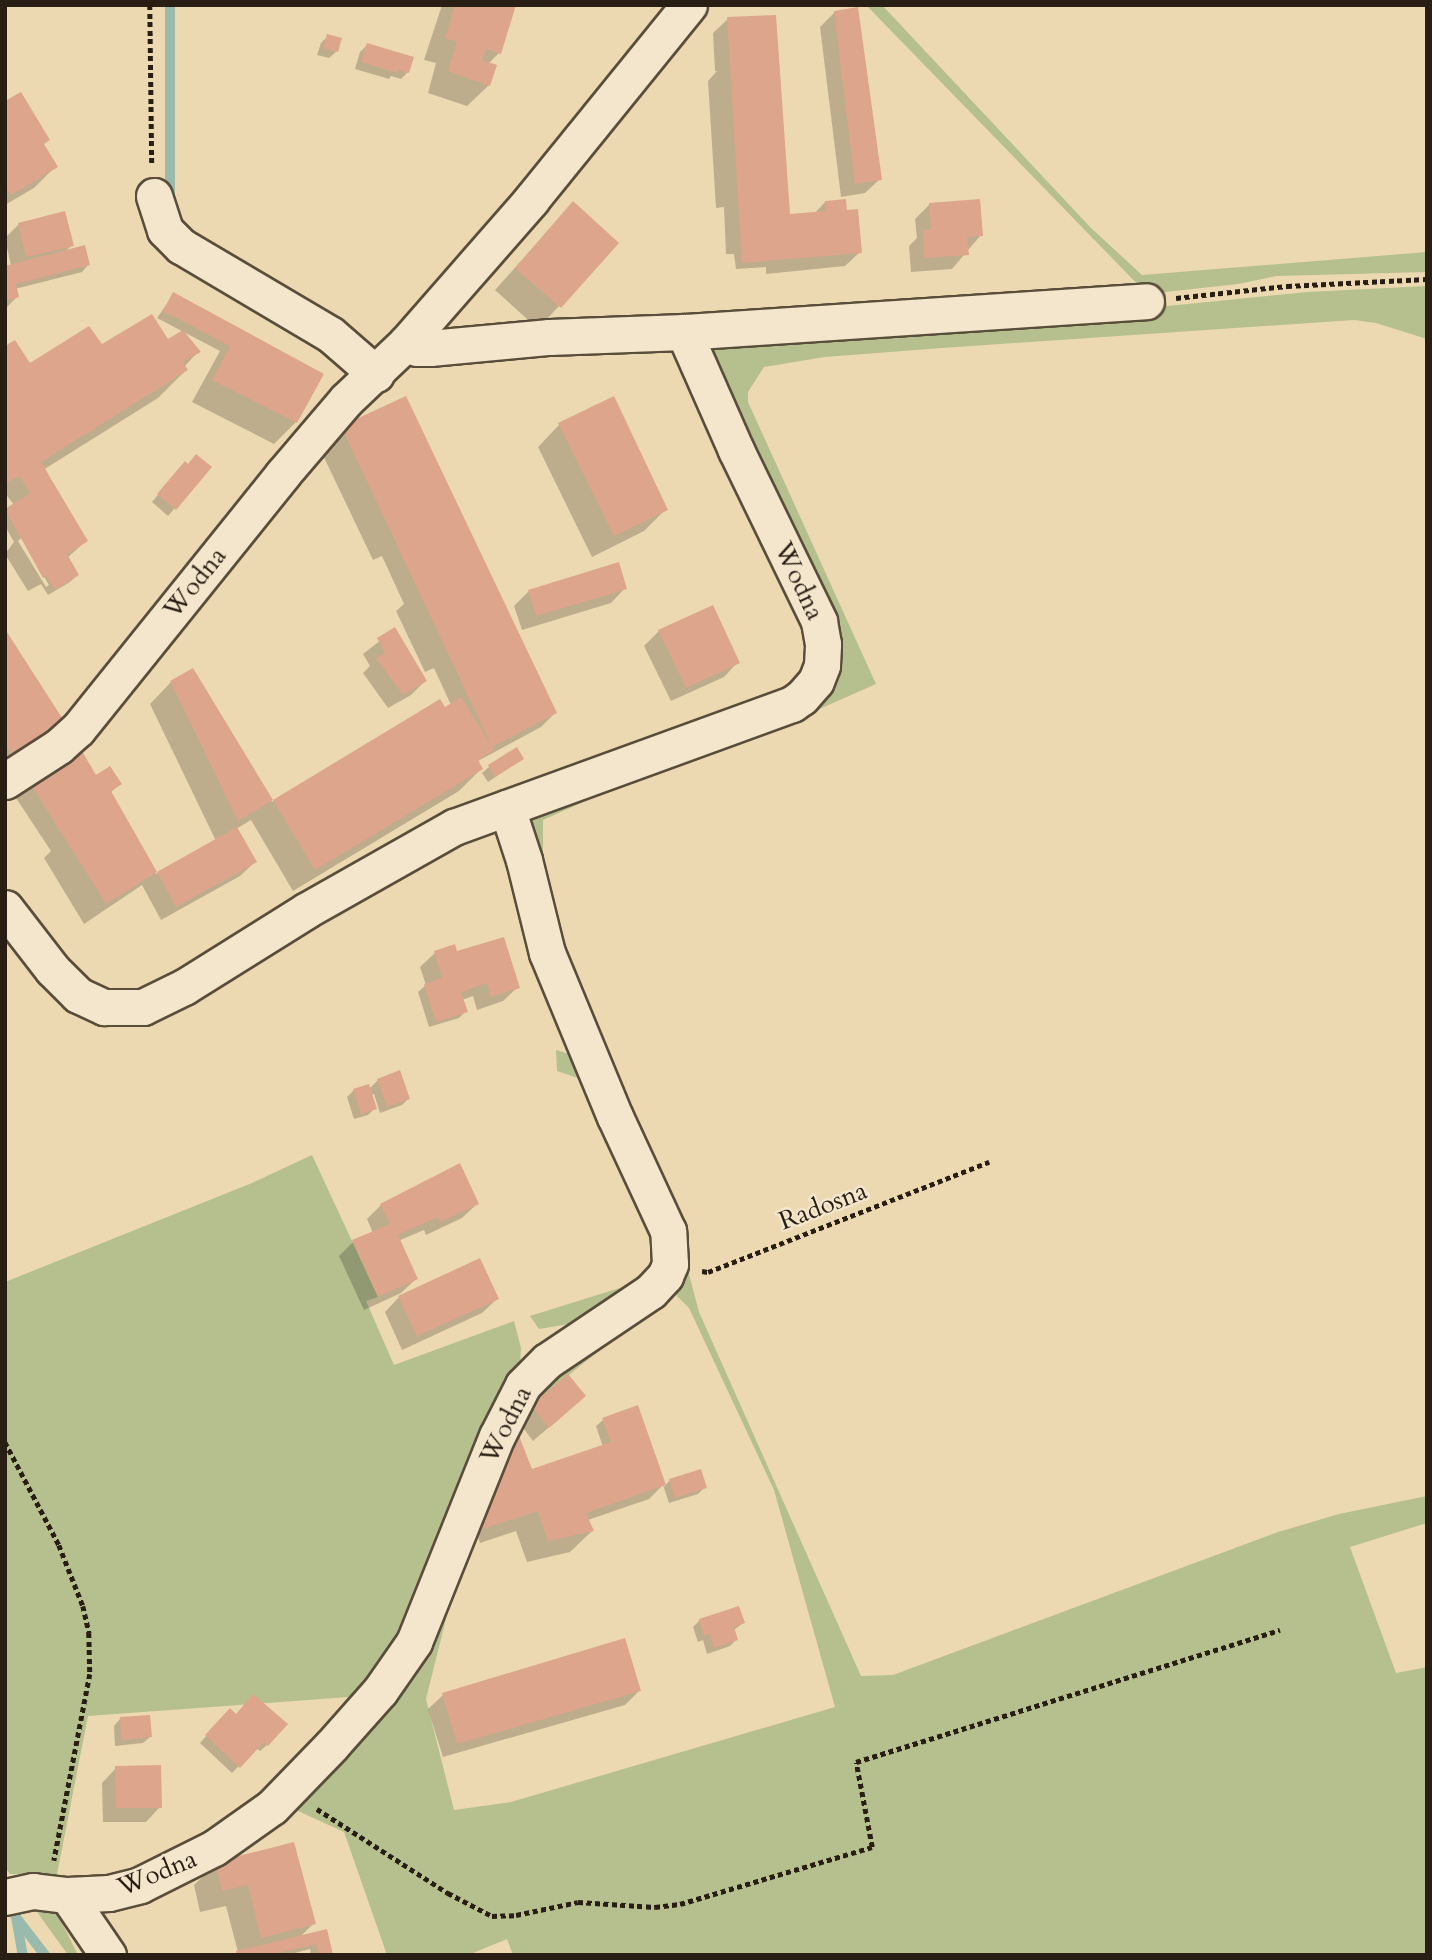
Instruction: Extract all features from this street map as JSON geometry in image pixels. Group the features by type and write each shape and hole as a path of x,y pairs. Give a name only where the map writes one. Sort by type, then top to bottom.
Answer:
{"street":[{"name":"Wodna","path":"5,781 72,736 282,475 346,400 406,343 531,200 689,5"},
{"path":"154,196 165,230 181,246 330,334 376,374"},
{"path":"406,343 425,348 549,337 684,331 1146,301"},
{"name":"Wodna","path":"5,908 53,970 78,995 104,1007 139,1008 184,987 422,844 466,822 636,758 792,704 811,689 819,675 824,652 817,617 736,450 684,331"},
{"path":"507,808 524,860 547,953 615,1117 668,1231 670,1264"},
{"name":"Wodna","path":"36,1894 118,1891 151,1880 214,1848 267,1811 285,1794 380,1691 407,1655 434,1598 506,1415 523,1385 547,1361 654,1289 670,1264"},
{"path":"36,1894 108,1955"}],"path":[{"path":"150,5 154,196"},
{"path":"1146,301 1287,286 1427,279"},
{"name":"Radosna","path":"670,1264 708,1272 989,1162"},
{"path":"5,1442 59,1545 83,1606 90,1643 90,1674 36,1894"},
{"path":"285,1794 330,1815 448,1893 492,1916 516,1915 578,1902 655,1907 680,1904 872,1847 856,1762 1280,1630"}],"green space":[{"path":"866,5 882,5 1091,228 1142,275 1427,252 1427,272 1277,276 1238,284 1147,294"},
{"path":"1427,286 1427,339 1376,323 1354,320 825,357 764,367 748,392 748,402 876,684 790,722 597,796 543,820 543,862 561,945 685,1259 699,1312 861,1676 893,1675 1278,1532 1339,1514 1427,1496 1427,1523 1350,1547 1396,1673 1427,1667 1427,1955 513,1955 507,1939 468,1955 387,1955 344,1832 285,1805 461,1559 426,1699 454,1810 511,1802 835,1707 774,1490 689,1308 673,1292 531,1405 548,1378 669,1283 565,976 527,818 824,684 710,357 716,344 1138,309 1307,292"},
{"path":"556,1050 573,1055 581,1062 652,1210 661,1236 662,1254 658,1269 644,1287 605,1314 587,1321 539,1329 530,1316 642,1281 657,1256 614,1148 578,1078 557,1071"},
{"path":"312,1155 378,1297 366,1301 394,1365 514,1321 521,1348 520,1367 504,1389 495,1409 425,1599 399,1654 382,1675 277,1790 229,1829 165,1862 160,1860 225,1827 243,1813 362,1696 88,1716 57,1874 10,1874 5,1867 5,1282 252,1183"},
{"path":"30,1902 54,1907 78,1955 68,1955"}],"building":[{"path":"455,5 516,5 501,54 486,49 482,60 497,65 490,86 448,71 457,42 445,38"},
{"path":"858,7 882,180 855,184 834,11"},
{"path":"776,15 790,214 826,211 825,201 846,199 847,210 858,209 862,253 742,263 727,17"},
{"path":"327,34 342,38 338,52 323,48"},
{"path":"367,43 414,57 409,73 398,70 397,73 361,62"},
{"path":"21,92 50,140 44,144 58,167 11,195 5,186 5,101"},
{"path":"980,199 983,236 967,237 969,255 924,258 923,230 931,229 929,203"},
{"path":"573,201 619,243 561,308 515,268"},
{"path":"65,211 74,246 26,257 18,223"},
{"path":"85,245 90,265 16,284 19,297 5,301 5,266"},
{"path":"173,292 324,374 297,423 212,380 230,346 163,311"},
{"path":"152,314 168,339 183,330 201,352 183,362 188,370 41,462 88,541 67,554 79,575 55,590 46,576 43,578 5,509 30,493 19,476 5,484 5,346 15,340 30,363 89,326 102,344"},
{"path":"406,396 557,713 492,747 341,426"},
{"path":"614,396 668,510 614,536 558,423"},
{"path":"196,454 212,467 176,510 157,494 185,461 188,464"},
{"path":"619,562 627,589 536,616 528,590"},
{"path":"713,605 740,663 686,688 658,630"},
{"path":"395,627 427,681 403,695 376,658 385,653 377,638"},
{"path":"5,629 64,721 12,754 5,743"},
{"path":"193,668 273,800 238,821 170,681"},
{"path":"461,697 494,750 478,760 483,769 315,870 273,800 440,699 445,707"},
{"path":"517,747 524,759 495,777 488,765"},
{"path":"82,751 96,775 110,766 122,784 111,791 157,872 106,904 30,783"},
{"path":"237,827 257,862 176,907 157,872"},
{"path":"504,937 520,988 491,997 487,983 461,992 468,1012 436,1022 424,984 442,978 434,951 455,944 457,951"},
{"path":"400,1070 410,1099 387,1107 377,1079"},
{"path":"369,1084 377,1109 361,1114 353,1089"},
{"path":"460,1163 479,1204 440,1222 438,1217 398,1235 418,1279 378,1297 352,1240 390,1224 380,1204"},
{"path":"480,1258 499,1299 417,1336 398,1296"},
{"path":"568,1374 586,1396 549,1428 531,1405"},
{"path":"638,1405 666,1485 586,1513 594,1531 548,1541 538,1511 470,1533 516,1428 532,1469 611,1442 602,1418"},
{"path":"701,1469 707,1488 675,1498 669,1479"},
{"path":"739,1606 745,1623 734,1627 738,1640 714,1648 710,1634 704,1636 699,1619"},
{"path":"625,1638 641,1691 457,1744 442,1693"},
{"path":"253,1694 288,1724 268,1746 264,1742 240,1768 205,1735 230,1708 236,1714"},
{"path":"150,1715 152,1737 121,1740 120,1717"},
{"path":"161,1765 162,1808 116,1808 115,1766"},
{"path":"294,1842 316,1924 261,1938 248,1885 222,1891 215,1862"},
{"path":"327,1929 333,1955 319,1955 316,1944 270,1955 237,1955 236,1951"}],"waterway":[{"path":"170,5 170,201"},
{"path":"10,1904 16,1917 23,1955"},
{"path":"18,1920 45,1955"}]}
